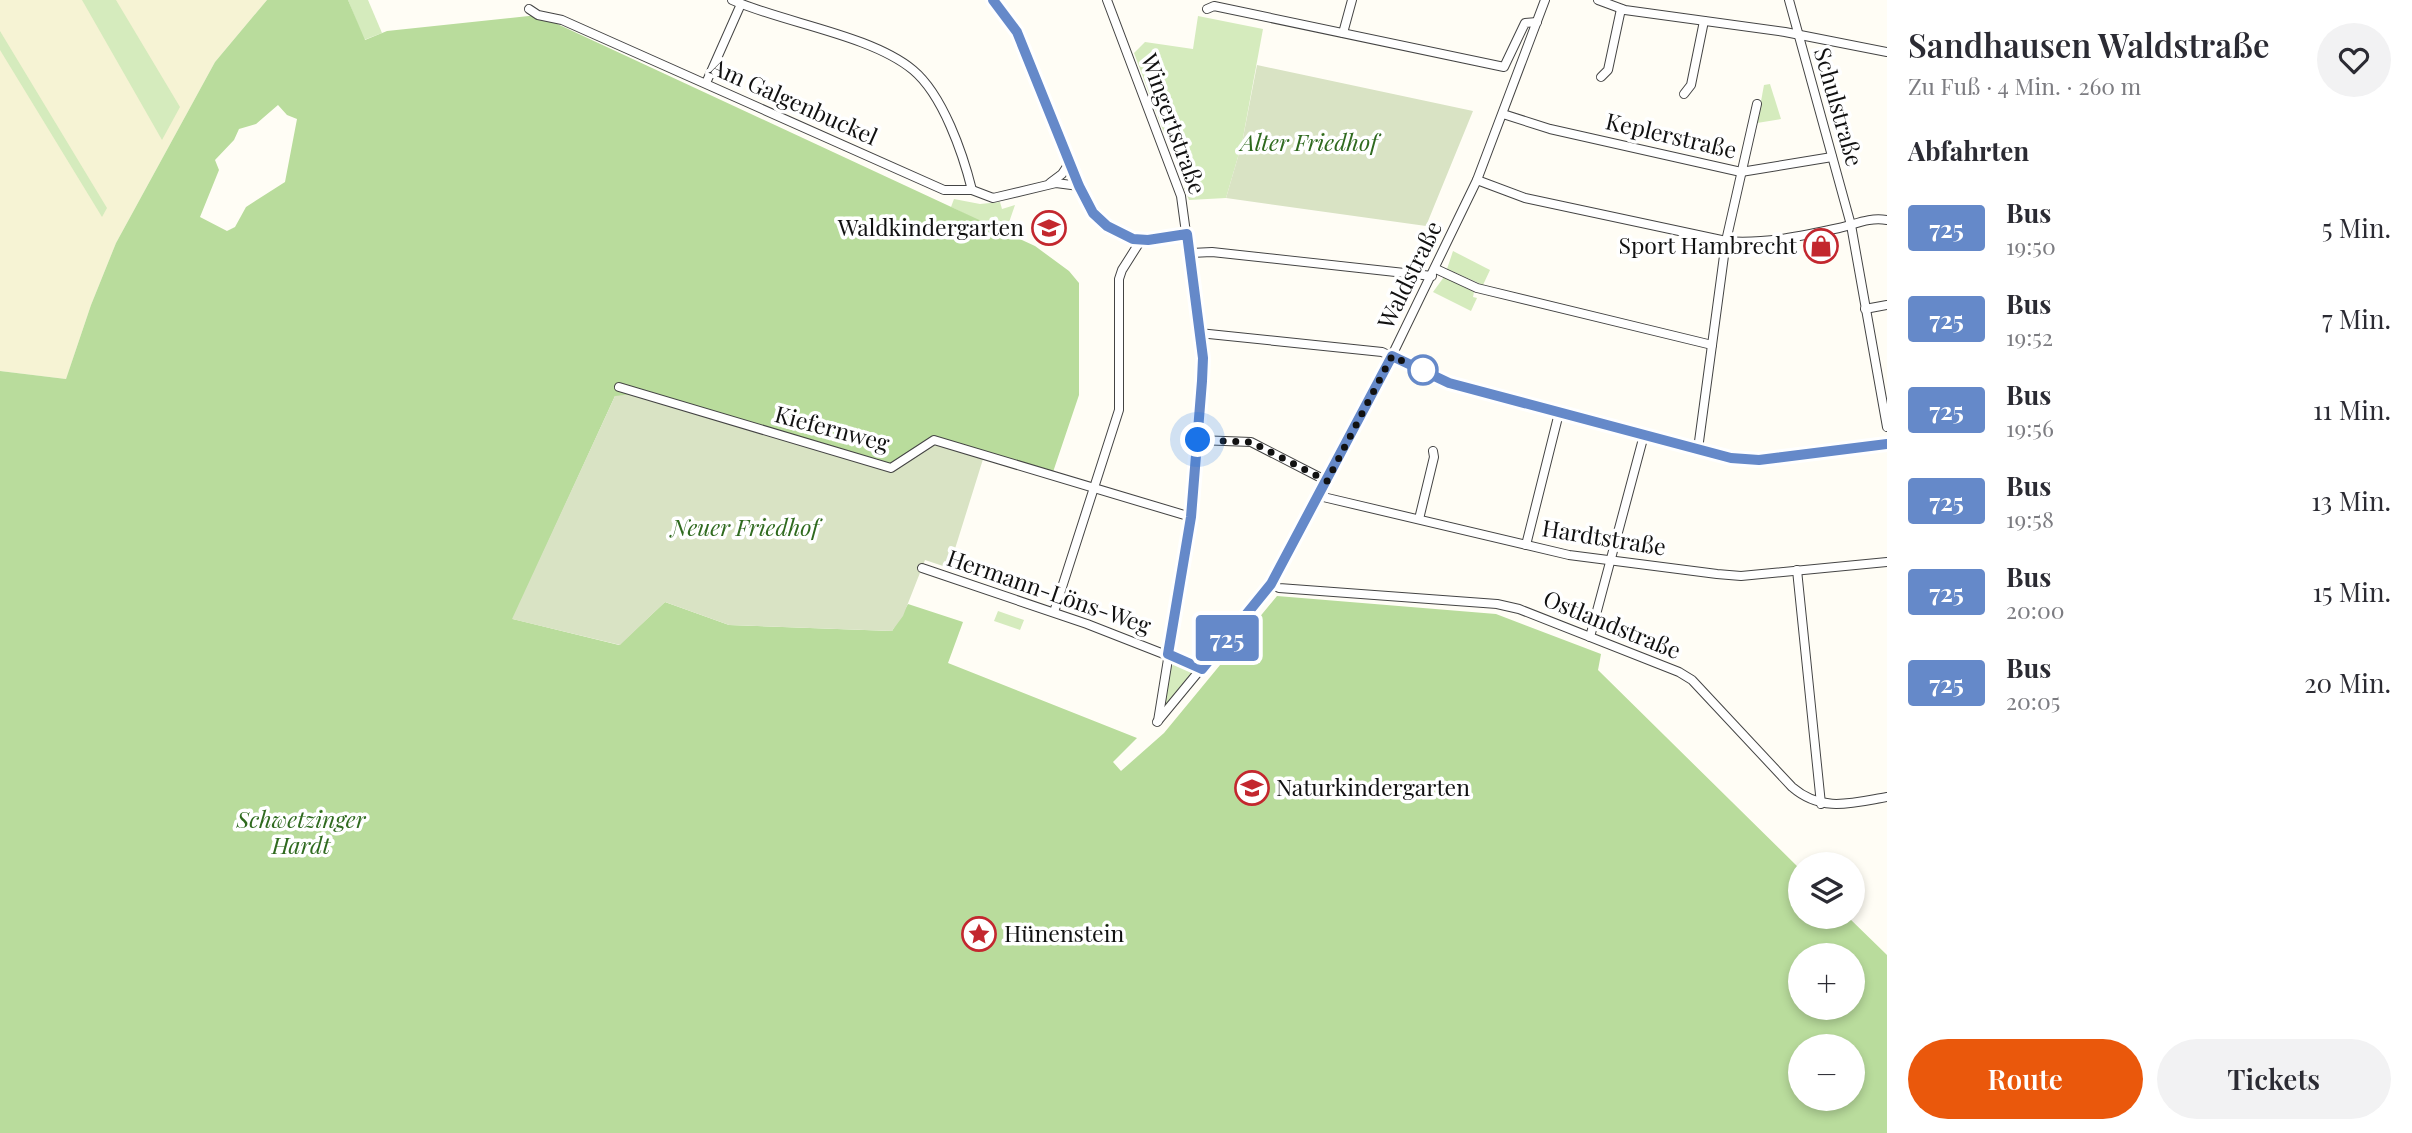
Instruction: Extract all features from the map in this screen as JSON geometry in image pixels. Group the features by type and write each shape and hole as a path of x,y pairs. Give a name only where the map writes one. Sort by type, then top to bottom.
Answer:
{"street":[{"path":"732,0 878,51 914,71 937,99 972,191"},
{"path":"993,0 1017,32 1088,207 1115,231 1141,240 1187,234"},
{"name":"Wingertstraße","path":"1107,0 1181,196 1191,253 1203,358 1191,517 1157,722"},
{"path":"1343,33 1352,0"},
{"name":"Waldstraße","path":"1157,722 1271,584 1319,496 1392,356 1478,180 1545,0"},
{"path":"1598,0 1623,9 1886,48"},
{"path":"1601,77 1608,70 1623,9 1628,0"},
{"name":"Schulstraße","path":"1789,0 1851,225 1887,427"},
{"path":"706,83 741,4"},
{"path":"1207,9 1214,6 1504,67 1525,23 1537,22"},
{"name":"Am Galgenbuckel","path":"529,9 562,20 944,190 972,191 993,198 1047,184 1065,182 1079,186"},
{"path":"1684,94 1691,85 1704,21"},
{"path":"1698,449 1726,241 1757,104"},
{"name":"Keplerstraße","path":"1503,114 1550,129 1741,172 1832,157"},
{"name":"Am Galgenbuckel","path":"1047,184 1062,174 1070,162"},
{"path":"1478,180 1525,198 1726,241 1752,243 1874,219 1887,220"},
{"path":"1054,612 1119,410 1119,279 1141,240"},
{"path":"1191,253 1434,272 1477,288 1712,345"},
{"path":"1866,309 1887,305"},
{"path":"1199,333 1382,352 1449,383 1731,458 1759,460 1887,444"},
{"name":"Kiefernweg","path":"619,387 891,468 934,440 1191,517"},
{"path":"1525,545 1559,413"},
{"path":"1590,637 1644,435"},
{"path":"1198,440 1251,442 1327,481"},
{"path":"1419,519 1434,457 1433,451"},
{"name":"Hardtstraße","path":"1319,496 1525,545 1610,561 1741,576 1887,562"},
{"name":"Hermann-Löns-Weg","path":"922,568 1054,612 1202,669"},
{"path":"1797,570 1821,804 1837,805 1887,797"},
{"name":"Ostlandstraße","path":"1271,584 1279,587 1497,604 1679,671 1692,680 1792,787 1821,804"}],"shaded area":[{"path":"0,0 267,0 215,62 116,243 66,379 0,371"}],"green space":[{"path":"82,0 116,0 180,107 162,140"},
{"name":"Schwetzinger Hardt","path":"267,0 348,0 365,40 387,31 538,15 1035,246 1069,271 1079,283 1079,395 1052,475 949,446 891,469 615,396 513,619 619,645 665,602 729,625 892,631 908,604 963,622 948,663 1137,738 1113,762 1121,771 1164,733 1277,596 1496,614 1601,654 1598,670 1788,857 1788,929 1860,929 1887,955 1887,1133 0,1133 0,371 66,379 116,243 215,62","holes":["278,105 287,115 297,119 285,182 246,207 235,227 227,231 200,217 219,170 215,160 234,140 239,129 256,124"]},
{"path":"348,0 368,0 382,33 364,40"},
{"path":"1198,16 1263,29 1242,143 1226,198 1189,200 1184,188 1191,185 1171,131 1164,133 1134,53 1145,42 1193,49"},
{"path":"0,31 107,208 102,217 0,50"},
{"name":"Alter Friedhof","path":"1257,65 1473,111 1426,226 1226,198 1242,143"},
{"path":"1770,84 1781,119 1757,123 1764,85"},
{"path":"954,199 980,204 1000,202 1002,209 1015,205 1005,234 951,207"},
{"path":"1453,251 1490,270 1483,285 1447,269"},
{"path":"1444,277 1474,292 1473,297 1477,298 1471,311 1433,292"},
{"name":"Neuer Friedhof","path":"633,394 891,469 934,441 984,456 949,568 925,560 903,616 892,631 729,625 665,602 620,645 512,619 615,396"},
{"path":"998,611 1024,620 1020,630 994,621"},
{"path":"1175,664 1191,669 1193,675 1162,711 1170,667"}],"bus line":[{"name":"725","path":"993,0 1017,32 1088,207 1107,226 1133,239 1148,240 1187,234 1203,358 1202,381 1191,517 1168,654 1202,669 1271,584 1392,356 1449,383 1731,458 1759,460 1887,444"}],"place":[{"name":"Waldkindergarten","path":"1049,228"},
{"name":"Sport Hambrecht","path":"1821,246"},
{"name":"Naturkindergarten","path":"1252,788"},
{"name":"Hünenstein","path":"979,934"}],"route":[{"path":"1198,440 1239,440 1262,445 1327,481 1392,356 1430,374 1423,370"}]}
